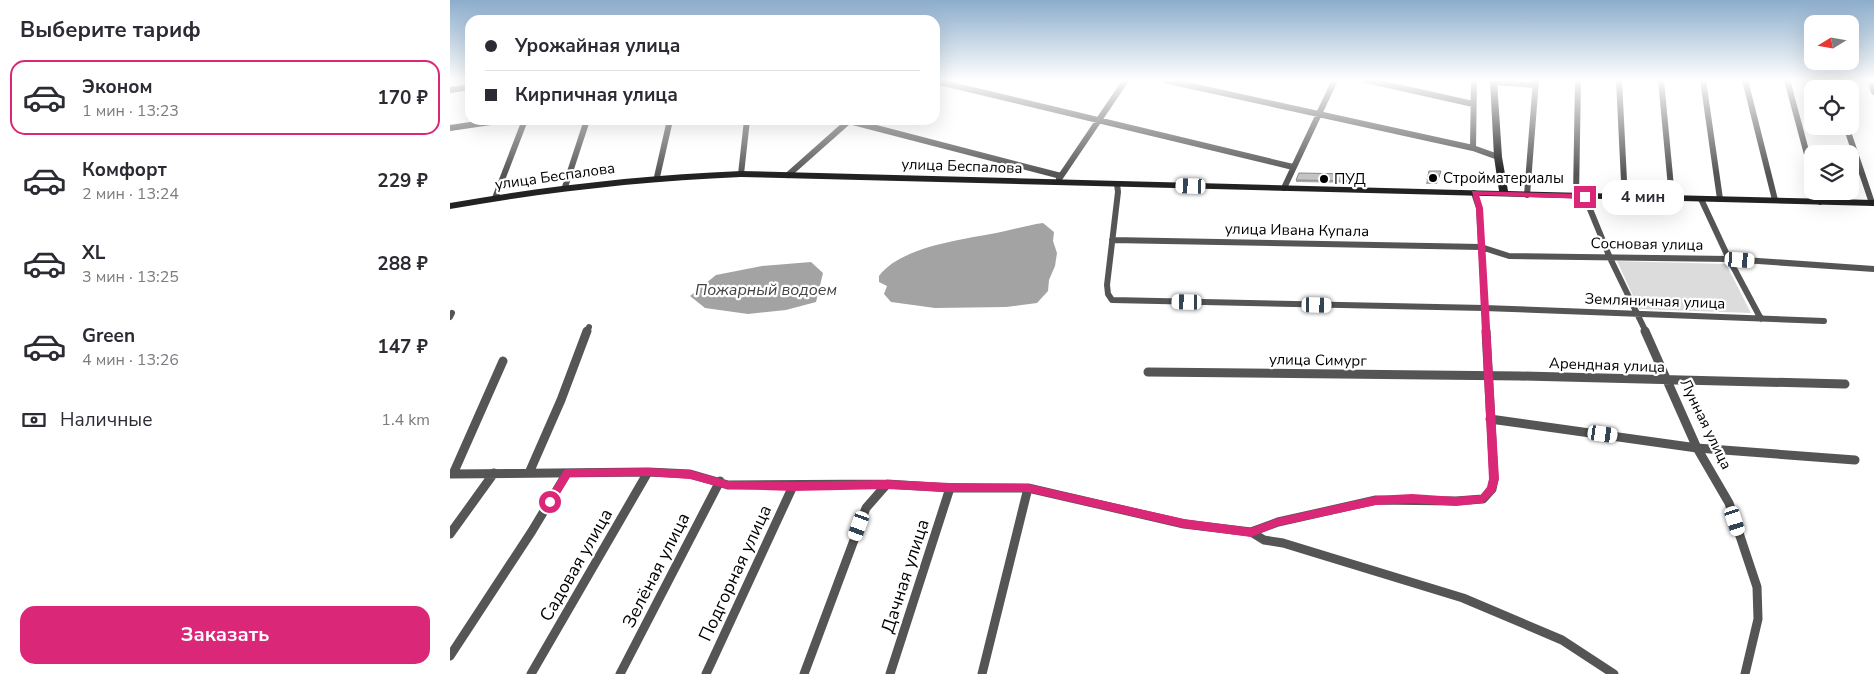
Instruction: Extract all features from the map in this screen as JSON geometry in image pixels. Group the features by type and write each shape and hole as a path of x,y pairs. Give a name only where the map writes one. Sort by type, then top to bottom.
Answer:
{"main road":[{"path":"1495,111 1498,157 1504,194"},
{"name":"улица Беспалова","path":"450,206 565,187 657,177 741,174 1059,179 1117,184 1873,203"}],"street":[{"path":"1058,111 1293,167"},
{"path":"864,125 1059,179 1103,111"},
{"path":"1302,111 1473,148 1498,157"},
{"path":"1284,188 1320,111"},
{"path":"1473,111 1473,148"},
{"path":"1527,194 1534,111"},
{"path":"1579,111 1580,196"},
{"path":"1621,111 1624,181 1629,198"},
{"path":"1664,111 1672,198"},
{"path":"1707,111 1720,199"},
{"path":"1753,111 1774,200"},
{"path":"1796,111 1805,145"},
{"path":"450,128 470,125"},
{"path":"495,198 523,125"},
{"path":"565,187 584,125"},
{"path":"657,177 669,125"},
{"path":"741,174 747,125"},
{"path":"788,175 845,125"},
{"path":"1849,135 1873,203"},
{"path":"1112,240 1118,192 1117,184"},
{"path":"1251,532 1278,522 1376,500 1456,501 1483,499 1492,489 1494,479 1487,376 1482,247 1479,208 1474,193"},
{"name":"Лунная улица","path":"1580,196 1638,314 1697,448 1729,502 1757,588 1758,619 1745,674"},
{"path":"1701,199 1729,260 1761,319"},
{"name":"улица Ивана Купала","path":"1112,240 1482,247"},
{"name":"Земляничная улица","path":"1112,240 1108,285 1108,294 1112,300 1484,308 1824,321"},
{"name":"Сосновая улица","path":"1482,247 1510,256 1729,260 1874,269"},
{"path":"529,473 589,327"},
{"path":"503,361 452,474 648,472 690,474 720,481 728,485 887,484 950,488 1028,488 1184,524 1251,532 1264,540 1283,543 1463,598 1562,640 1614,674"},
{"name":"улица Симург","path":"1148,372 1487,376"},
{"name":"Арендная улица","path":"1487,376 1845,384"},
{"path":"1490,419 1697,448 1855,460"},
{"name":"Садовая улица","path":"531,674 648,472"},
{"path":"450,534 494,473"},
{"path":"450,656 532,531 567,473"},
{"name":"Зелёная улица","path":"620,674 720,481"},
{"path":"804,674 866,508 887,484"},
{"name":"Подгорная улица","path":"706,674 793,486"},
{"name":"Дачная улица","path":"890,674 950,488"},
{"path":"982,674 1028,488"}],"shaded area":[{"path":"1617,261 1726,264 1751,313 1639,309"}],"water":[{"path":"1043,223 1054,232 1053,241 1057,253 1055,266 1049,280 1048,291 1037,303 1006,307 935,308 891,302 884,294 887,286 879,282 879,276 889,266 902,257 918,251 935,245"},
{"name":"Пожарный водоем","path":"811,262 823,273 816,302 786,310 748,314 705,308 690,296 716,275 762,266"}],"building":[{"path":"1429,171 1441,171 1438,180 1427,180"},
{"name":"ПУД","path":"1299,173 1352,174 1353,181 1296,180"}],"place":[{"name":"Стройматериалы","path":"1433,178"},
{"name":"ПУД","path":"1324,179"}],"route":[{"path":"550,502 567,473 648,472 690,474 720,481 728,485 887,484 950,488 1028,488 1109,505 1184,524 1251,532 1278,522 1376,500 1456,501 1483,499 1492,489 1494,479 1487,376 1482,247 1479,208 1474,193 1585,197"}]}
